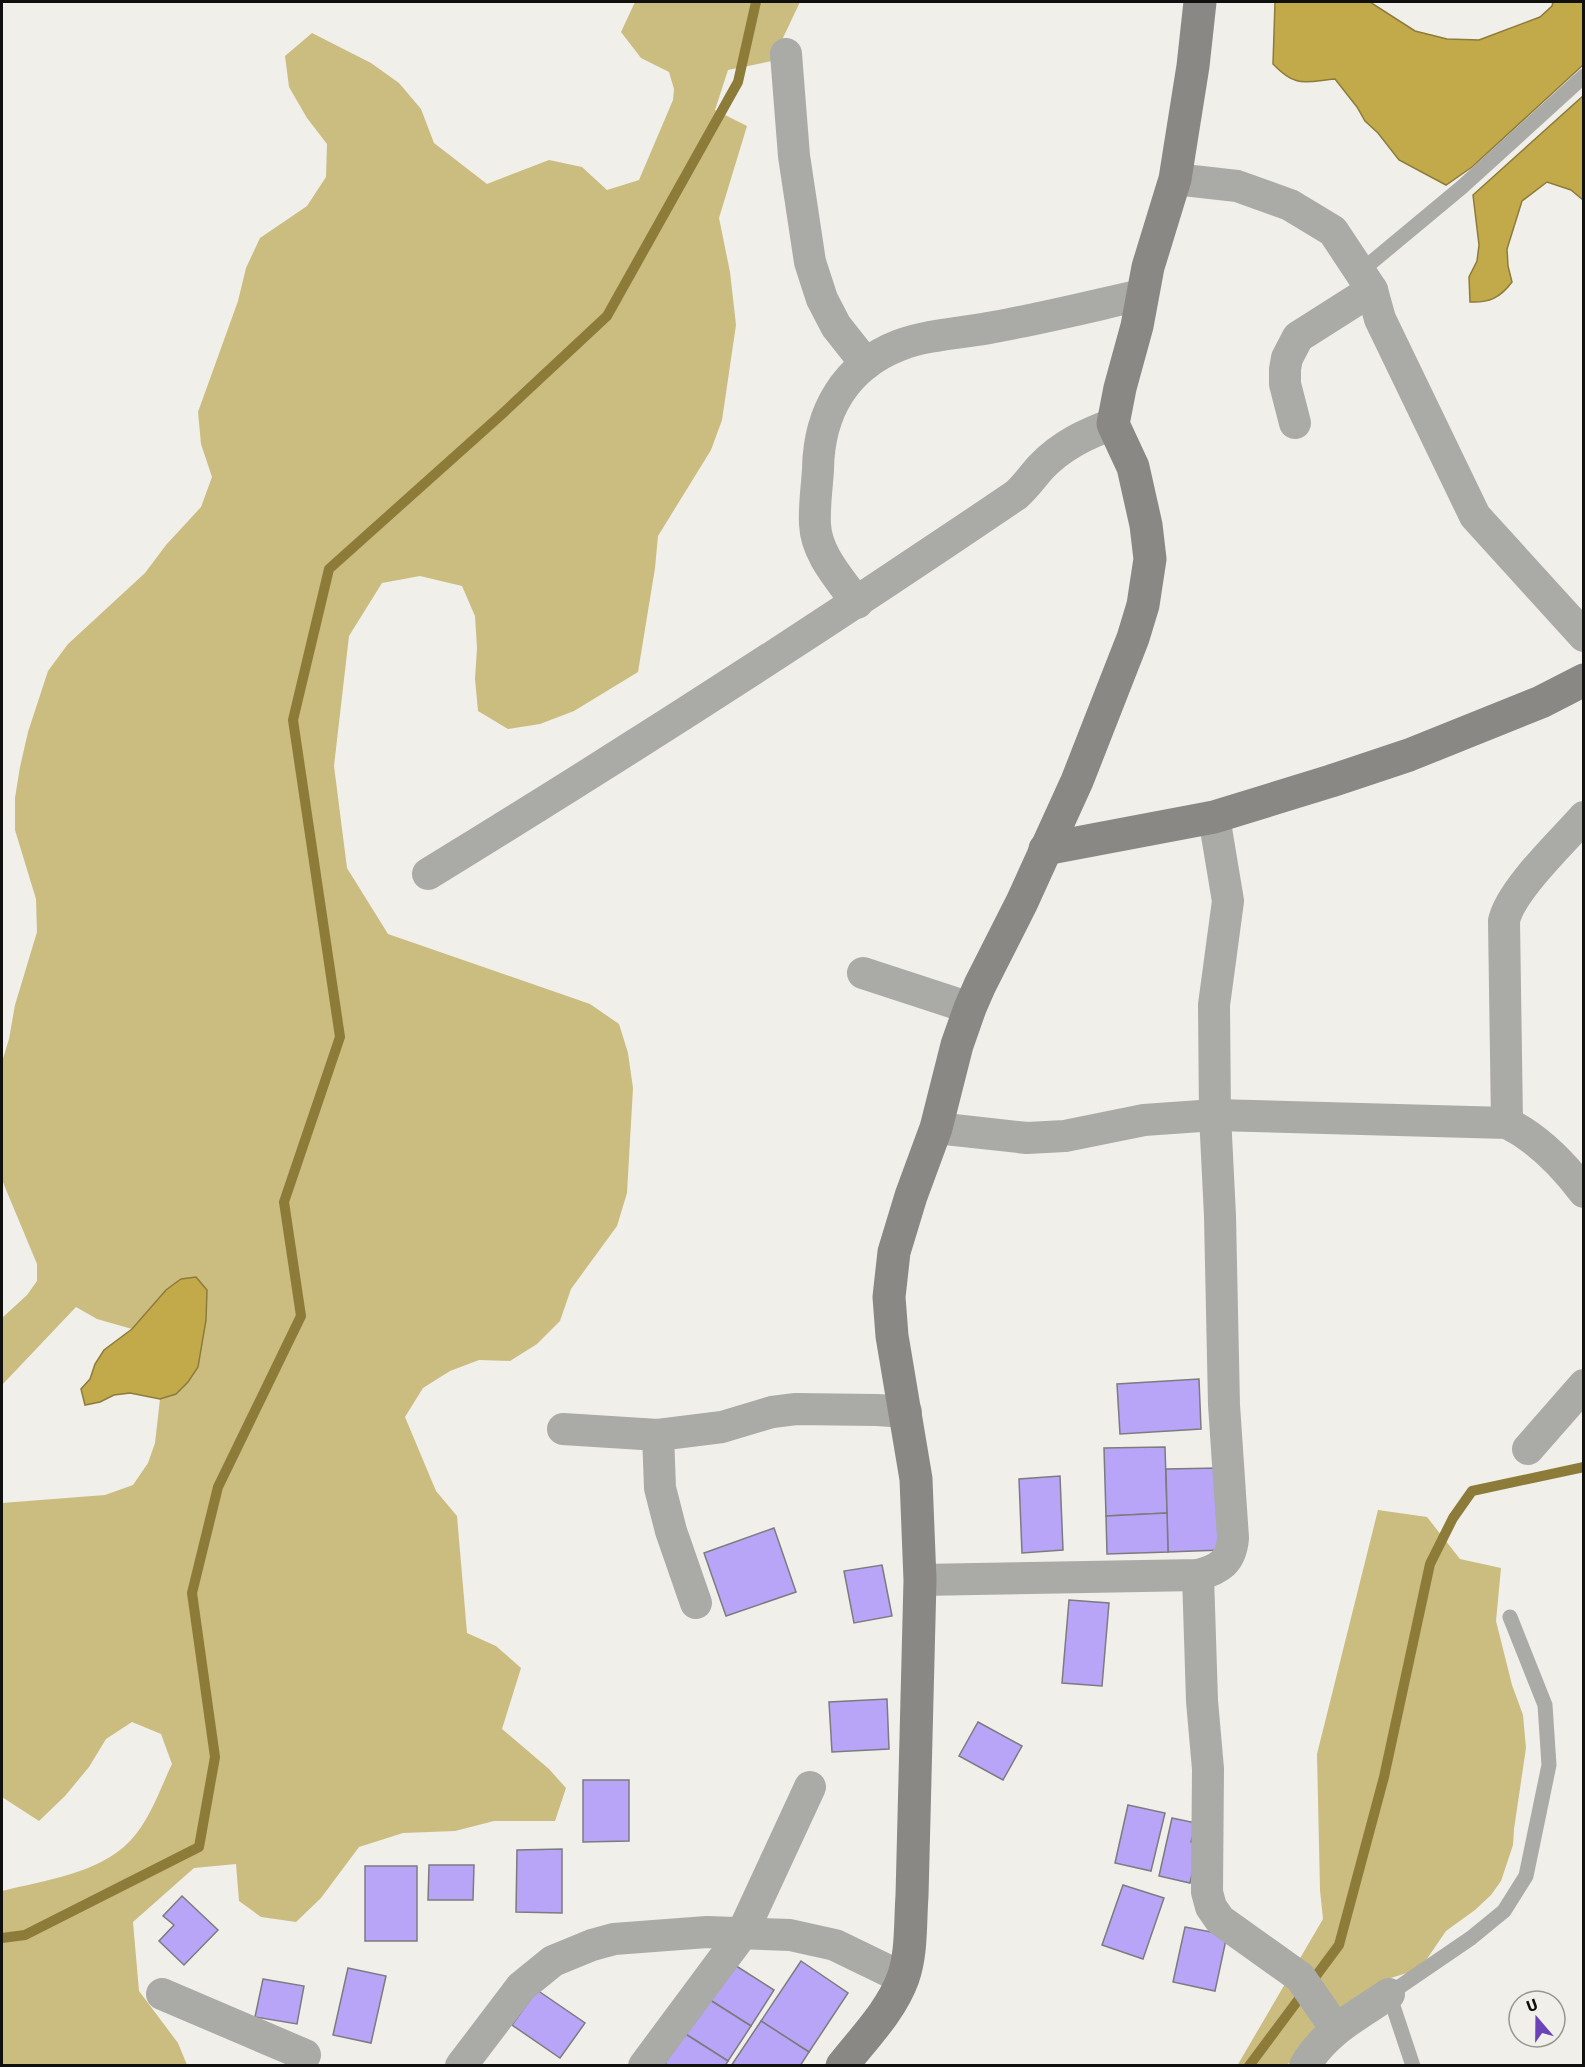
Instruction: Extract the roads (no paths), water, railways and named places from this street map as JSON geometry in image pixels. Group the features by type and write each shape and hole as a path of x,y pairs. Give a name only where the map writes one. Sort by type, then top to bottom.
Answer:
{"street":[{"path":"842,2066 890,2003 903,1978 909,1948 920,1580 916,1479 892,1336 889,1298 894,1252 911,1196 936,1128 957,1045 970,1008 1022,902 1077,781 1133,638 1143,605 1150,559 1146,525 1133,467 1113,424 1137,326 1148,267 1175,179 1200,2"},
{"path":"786,54 794,156 810,262 822,299 836,326 866,364"},
{"path":"1175,179 1238,186 1290,206 1333,231 1366,280 1380,319 1476,516 1584,636"},
{"path":"1296,423 1284,369 1298,337 1366,280"},
{"path":"857,603 823,556 815,524 818,446 823,424 829,408 857,371 902,344 995,327 1141,295"},
{"path":"428,874 584,778 857,603 1016,495 1042,466 1071,442 1113,424"},
{"path":"1045,849 1214,818 1409,755 1541,702 1584,680"},
{"path":"1507,1122 1504,921 1506,912 1519,891 1584,817"},
{"path":"920,1580 1198,1575 1212,1571 1224,1563 1232,1552 1224,1405 1214,1005 1228,901 1214,818"},
{"path":"863,974 970,1008"},
{"path":"936,1128 1027,1138 1065,1136 1144,1120 1215,1115 1507,1122 1524,1131 1540,1144 1584,1192"},
{"path":"1528,1449 1584,1385"},
{"path":"562,1429 658,1435 722,1427 772,1412 796,1409 906,1412"},
{"path":"658,1435 660,1488 671,1531 696,1604"},
{"path":"1198,1575 1208,1769 1207,1892 1211,1907 1220,1920 1309,1987 1336,2029"},
{"path":"644,2066 742,1934 810,1787"},
{"path":"461,2066 521,1987 553,1961 591,1945 614,1939 707,1932 790,1935 834,1945 903,1978"},
{"path":"162,1994 311,2062"},
{"path":"1305,2066 1312,2052 1336,2029 1389,1994"}],"lane":[{"path":"1366,280 1462,186 1584,76"},
{"path":"1413,2066 1389,1994 1471,1938 1504,1911 1526,1876 1550,1765 1545,1705 1510,1617"}],"waterway":[{"path":"2,1938 25,1935 199,1847 215,1757 192,1593 218,1487 301,1316 284,1202 340,1037 293,720 329,569 501,415 607,316 738,82 756,2"},
{"path":"1249,2066 1339,1945 1384,1777 1430,1564 1453,1518 1472,1491 1584,1467"}]}
